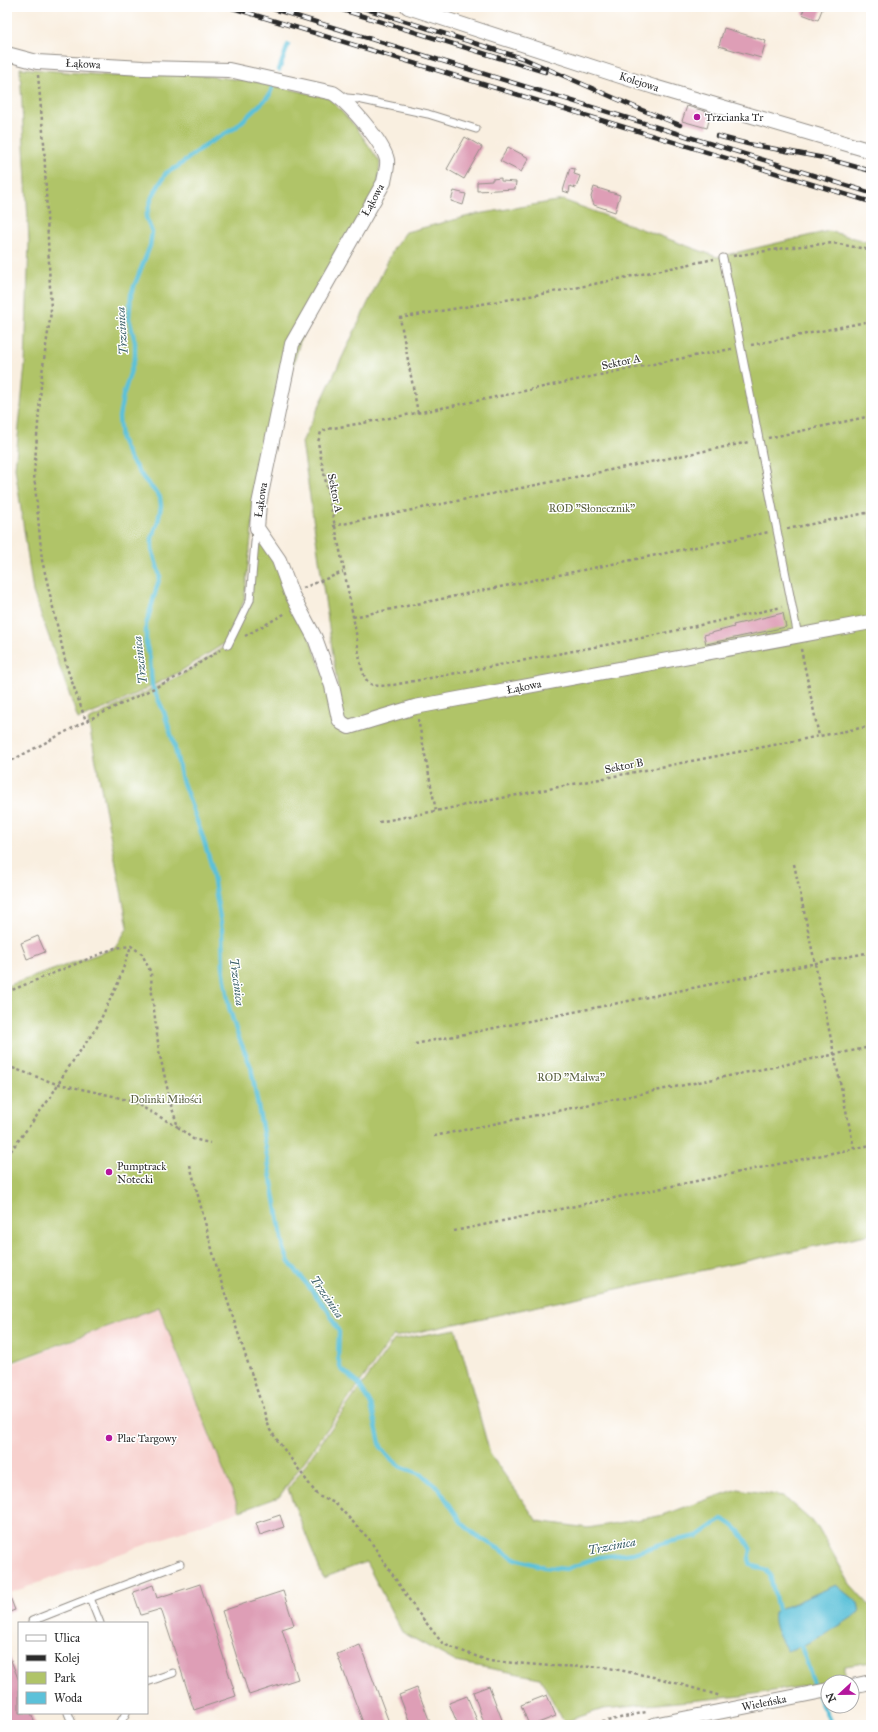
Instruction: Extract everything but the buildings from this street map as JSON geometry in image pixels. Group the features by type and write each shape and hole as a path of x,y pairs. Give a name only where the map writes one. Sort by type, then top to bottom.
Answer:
{"street":[{"name":"Kolejowa","path":"408,7 654,87 871,151"},
{"name":"Łąkowa","path":"7,54 37,62 142,68 229,70 333,93 342,99 377,140 384,151 387,162 384,182 292,344 258,504 256,528 279,560 292,593 315,638 332,686 339,719 342,724 349,727 415,707 871,622"},
{"path":"860,1684 871,1682"},
{"name":"Wieleńska","path":"653,1725 820,1692"}],"lane":[{"path":"342,99 354,98 420,113 476,129"},
{"path":"723,258 798,636"},
{"path":"228,645 250,600 256,528"},
{"path":"32,1622 180,1564"},
{"path":"90,1598 100,1622"},
{"path":"148,1682 173,1673"},
{"path":"68,1714 73,1725"},
{"path":"119,1725 125,1714"}],"path":[{"path":"37,62 44,143 51,312 42,373 34,474 42,560 67,668 86,721"},
{"path":"418,413 400,318 570,289 691,263 792,247 834,243 871,250"},
{"name":"Sektor A","path":"792,605 637,639 393,685 376,686 369,682 363,672 353,617 333,526 318,442 321,432 327,429 418,413 665,361 741,348 871,320"},
{"path":"333,526 871,416"},
{"path":"353,617 871,512"},
{"path":"292,593 343,572"},
{"path":"7,763 86,721 179,676 228,645 299,607"},
{"path":"798,636 819,736"},
{"name":"Sektor B","path":"379,822 871,726"},
{"path":"421,736 436,811"},
{"path":"794,864 854,1148"},
{"path":"7,992 115,948 131,946 142,954 151,973 159,1051 171,1105 178,1127"},
{"path":"7,1156 59,1084 64,1074 97,1027 118,983 131,946"},
{"path":"415,1044 871,952"},
{"path":"434,1136 871,1047"},
{"path":"7,1066 59,1084 114,1096 133,1102 178,1127 193,1139 210,1144"},
{"path":"454,1231 871,1145"},
{"path":"190,1165 218,1272 270,1430 318,1496 334,1504 368,1539 416,1610 443,1644 489,1661 552,1666 604,1667 658,1678 726,1698"}],"shaded area":[{"name":"Plac Targowy","path":"159,1307 240,1511 7,1594 7,1366"}],"green space":[{"path":"20,68 113,76 182,73 259,82 329,98 356,127 380,162 378,187 312,296 254,512 244,601 225,643 178,673 114,705 78,719 33,592 15,468 25,365 29,241"},
{"path":"563,200 717,257 829,231 871,243 871,1234 395,1337 394,1335 279,1497 240,1511 159,1307 7,1364 7,986 115,948 128,927 88,720 179,676 228,645 250,600 257,528 279,560 343,724 302,442 394,248 406,232 477,214"},
{"path":"456,1329 490,1454 537,1521 588,1528 659,1516 738,1489 783,1496 818,1527 850,1584 871,1607 871,1662 845,1666 845,1674 820,1674 820,1683 810,1685 742,1696 603,1709 564,1722 540,1678 456,1662 402,1632 366,1562 323,1578 288,1489 394,1340"}],"water":[{"path":"836,1585 858,1603 860,1612 825,1634 787,1651 775,1628 774,1612"}],"waterway":[{"name":"Trzcinica","path":"279,70 288,45"},
{"name":"Trzcinica","path":"272,88 269,96 235,128 207,144 177,167 166,173 152,197 146,217 152,232 150,246 131,294 129,318 135,342 135,357 123,396 119,417 121,439 129,457 144,479 160,497 161,506 158,522 152,538 152,549 160,576 146,625 146,643 150,659 152,686 164,712 174,744 182,780 211,864 222,930 223,966 229,1007 237,1033 251,1067 284,1249 289,1262 327,1309 339,1332 338,1358 341,1369 359,1384 371,1405 381,1447 390,1458 401,1467 423,1475 439,1489 462,1523 474,1534 516,1559 544,1567 566,1569 599,1557 634,1553 668,1542 698,1536 722,1519 736,1528 745,1540 751,1550 749,1559 751,1565 766,1570 770,1575 778,1610"},
{"name":"Trzcinica","path":"801,1646 820,1701 832,1725"}],"railway":[{"path":"229,7 871,202"},
{"path":"267,7 871,193"},
{"path":"333,7 545,72"},
{"path":"360,7 525,59 680,125"},
{"path":"717,136 748,144 824,158 871,171"}],"place":[{"name":"Trzcianka Tr","path":"697,117"},
{"name":"Pumptrack Notecki","path":"109,1172"},
{"name":"Plac Targowy","path":"109,1438"}],"park label":[{"name":"ROD \"Słonecznik\"","path":"592,508"},
{"name":"ROD \"Malwa\"","path":"571,1077"},
{"name":"Dolinki Miłości","path":"166,1099"}]}
